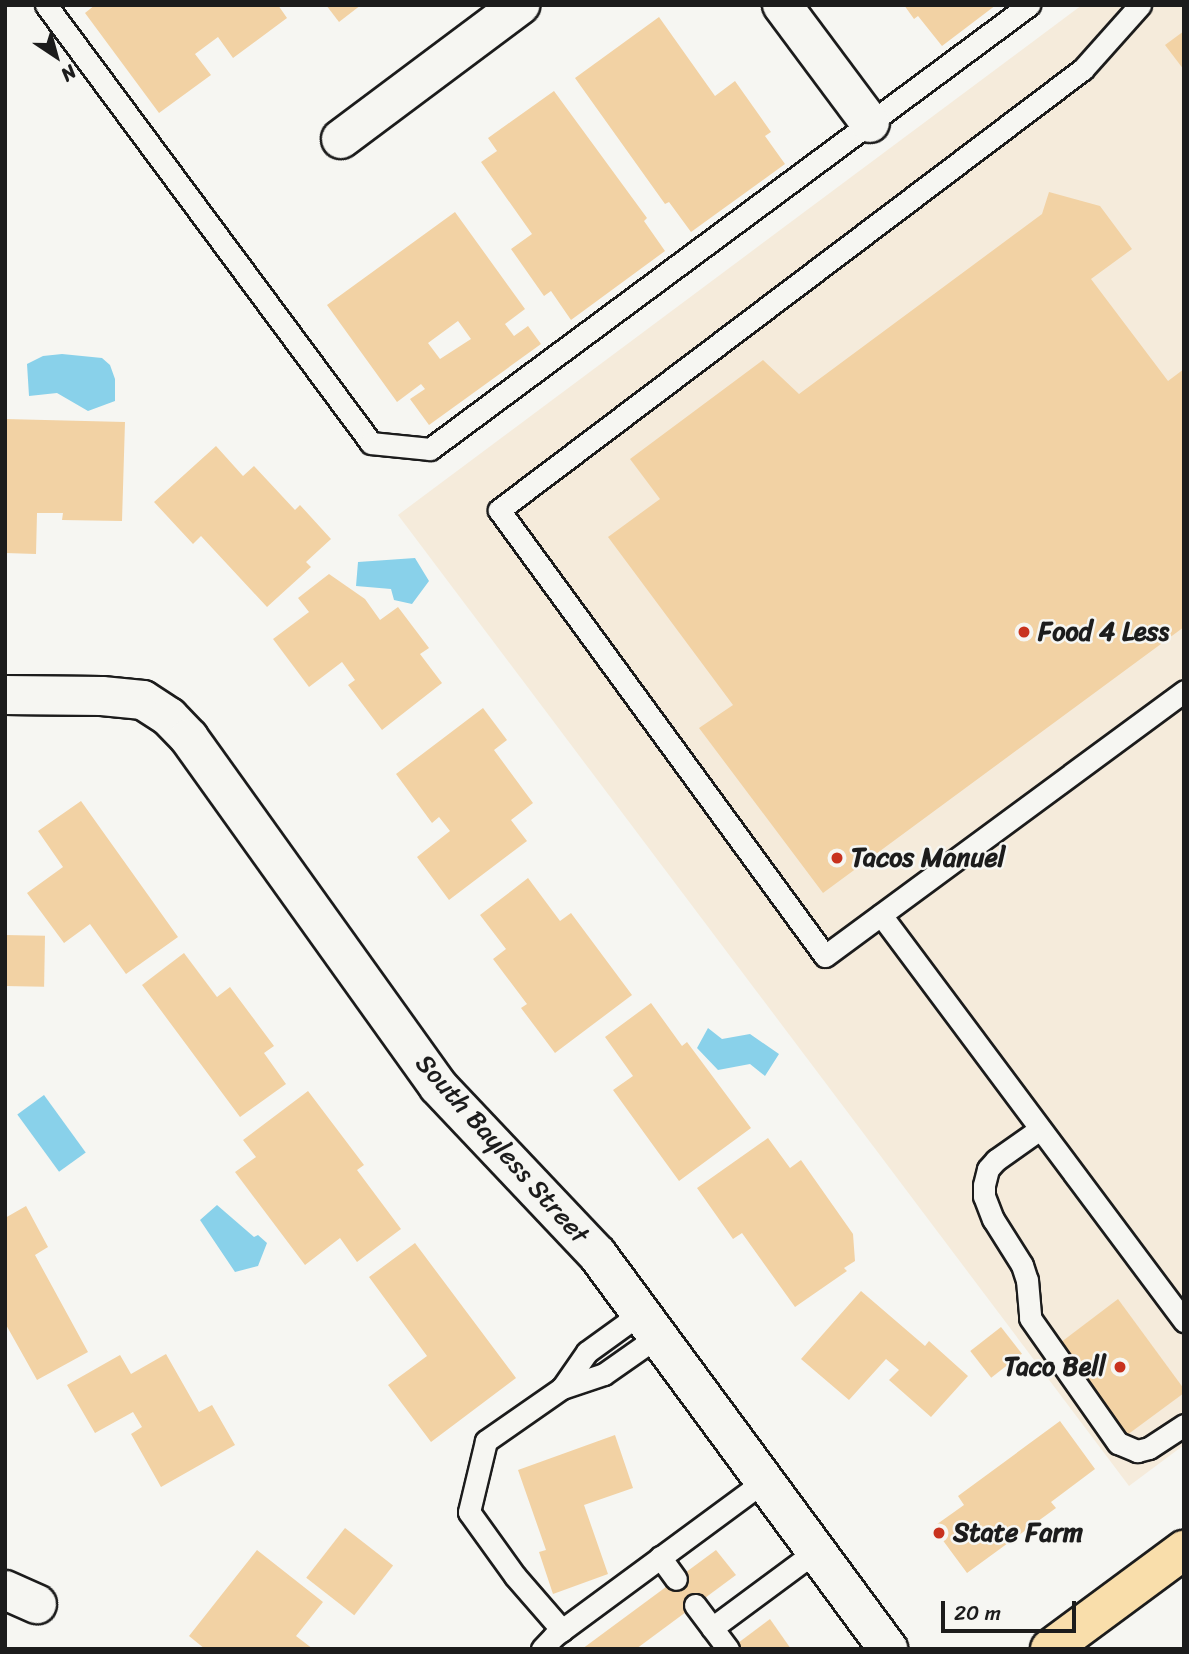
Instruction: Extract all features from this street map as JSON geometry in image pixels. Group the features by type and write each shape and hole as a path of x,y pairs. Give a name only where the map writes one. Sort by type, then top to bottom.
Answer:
{"main road":[{"path":"1050,1649 1184,1549"}],"street":[{"path":"341,139 520,5"},
{"path":"782,5 870,123"},
{"name":"South Bayless Street","path":"5,695 102,696 143,701 169,716 189,738 438,1086 597,1254 888,1649"}],"lane":[{"path":"46,5 372,443 430,449 1029,5"},
{"path":"1140,5 1083,69 499,510 825,956 1184,691"},
{"path":"881,915 1184,1321"},
{"path":"1040,1129 996,1160 988,1169 984,1185 984,1196 993,1219 1015,1251 1024,1272 1030,1318 1118,1443 1137,1451 1149,1448 1184,1425"},
{"path":"562,1388 587,1352 650,1325"},
{"path":"562,1630 515,1576 469,1512 486,1441 562,1388 604,1374 650,1325"},
{"path":"542,1649 562,1630 764,1480"},
{"path":"712,1628 816,1551"},
{"path":"660,1557 676,1579"},
{"path":"695,1605 728,1649"}],"shaded area":[{"path":"1082,5 1184,5 1184,1445 1129,1486 398,515"}],"water":[{"path":"62,354 102,358 110,365 115,379 115,401 88,411 57,393 29,396 27,364 43,356"},
{"path":"415,558 429,581 412,604 394,600 391,589 356,586 358,562"},
{"path":"708,1028 722,1039 750,1034 779,1054 765,1076 750,1064 718,1070 697,1048"},
{"path":"44,1095 86,1152 59,1172 17,1114"},
{"path":"217,1205 254,1237 258,1235 267,1243 258,1266 235,1272 200,1220"}],"building":[{"path":"95,5 278,5 287,18 233,58 218,37 195,54 211,75 159,113 85,13"},
{"path":"326,5 361,5 339,22"},
{"path":"904,5 996,5 942,46 918,16 914,19"},
{"path":"659,17 715,96 735,81 771,132 765,136 785,164 691,232 669,202 665,204 575,78"},
{"path":"1184,31 1184,70 1165,45"},
{"path":"554,91 647,218 644,221 665,251 571,320 551,291 544,296 511,249 532,234 481,162 497,151 488,138"},
{"path":"1049,192 1100,206 1132,249 1091,279 1168,381 1184,369 1184,627 823,893 699,728 733,705 608,537 660,499 630,459 763,360 799,394 1042,214"},
{"path":"455,212 525,309 505,324 514,336 528,326 541,344 429,425 410,399 425,389 421,384 397,402 327,305","holes":["458,321 471,339 440,359 428,343"]},
{"path":"5,419 125,422 122,521 62,520 63,513 37,513 36,554 5,553"},
{"path":"216,446 243,476 254,466 295,510 300,505 331,539 306,562 311,567 267,607 201,536 193,544 154,502"},
{"path":"329,574 365,599 380,620 398,607 429,648 420,654 442,683 382,730 348,685 355,680 342,662 309,687 273,639 309,612 298,598"},
{"path":"483,708 507,740 494,750 533,803 511,820 527,841 449,900 417,857 450,831 439,817 432,823 396,774"},
{"path":"81,801 178,937 126,974 90,924 64,943 27,893 63,867 38,831"},
{"path":"528,878 560,921 571,913 632,995 555,1053 521,1008 527,1004 493,959 506,949 480,915"},
{"path":"5,935 45,936 44,987 5,986"},
{"path":"184,953 217,997 230,987 274,1046 264,1053 286,1084 240,1117 142,985"},
{"path":"651,1003 682,1046 687,1042 751,1128 679,1181 613,1090 633,1076 605,1037"},
{"path":"308,1091 364,1165 357,1170 401,1229 357,1262 340,1238 305,1265 235,1172 256,1157 243,1140"},
{"path":"768,1138 790,1168 801,1160 853,1234 855,1261 844,1268 847,1271 795,1307 742,1233 733,1239 697,1188"},
{"path":"26,1206 48,1247 35,1255 88,1352 37,1380 5,1323 5,1218"},
{"path":"415,1243 516,1378 431,1442 388,1385 427,1356 369,1277"},
{"path":"861,1291 925,1346 929,1341 968,1376 931,1417 889,1380 899,1370 886,1359 849,1400 801,1359"},
{"name":"Taco Bell","path":"1118,1299 1184,1389 1184,1393 1123,1438 1056,1346"},
{"path":"1001,1327 1022,1354 991,1378 970,1351"},
{"path":"166,1354 199,1412 212,1405 235,1445 161,1487 131,1434 142,1427 133,1412 95,1433 67,1385 120,1355 131,1374"},
{"path":"1060,1421 1095,1469 1051,1502 1056,1508 967,1573 933,1527 964,1505 958,1496"},
{"path":"615,1435 633,1488 584,1505 608,1574 553,1594 539,1552 546,1550 518,1470"},
{"path":"345,1528 393,1566 354,1615 306,1578"},
{"path":"257,1550 323,1602 296,1636 313,1649 205,1649 189,1636"},
{"path":"716,1550 736,1575 636,1649 582,1649"},
{"path":"770,1619 791,1649 730,1649"}],"place":[{"name":"Food 4 Less","path":"1024,632"},
{"name":"Tacos Manuel","path":"837,858"},
{"name":"Taco Bell","path":"1120,1367"},
{"name":"State Farm","path":"939,1533"}]}
